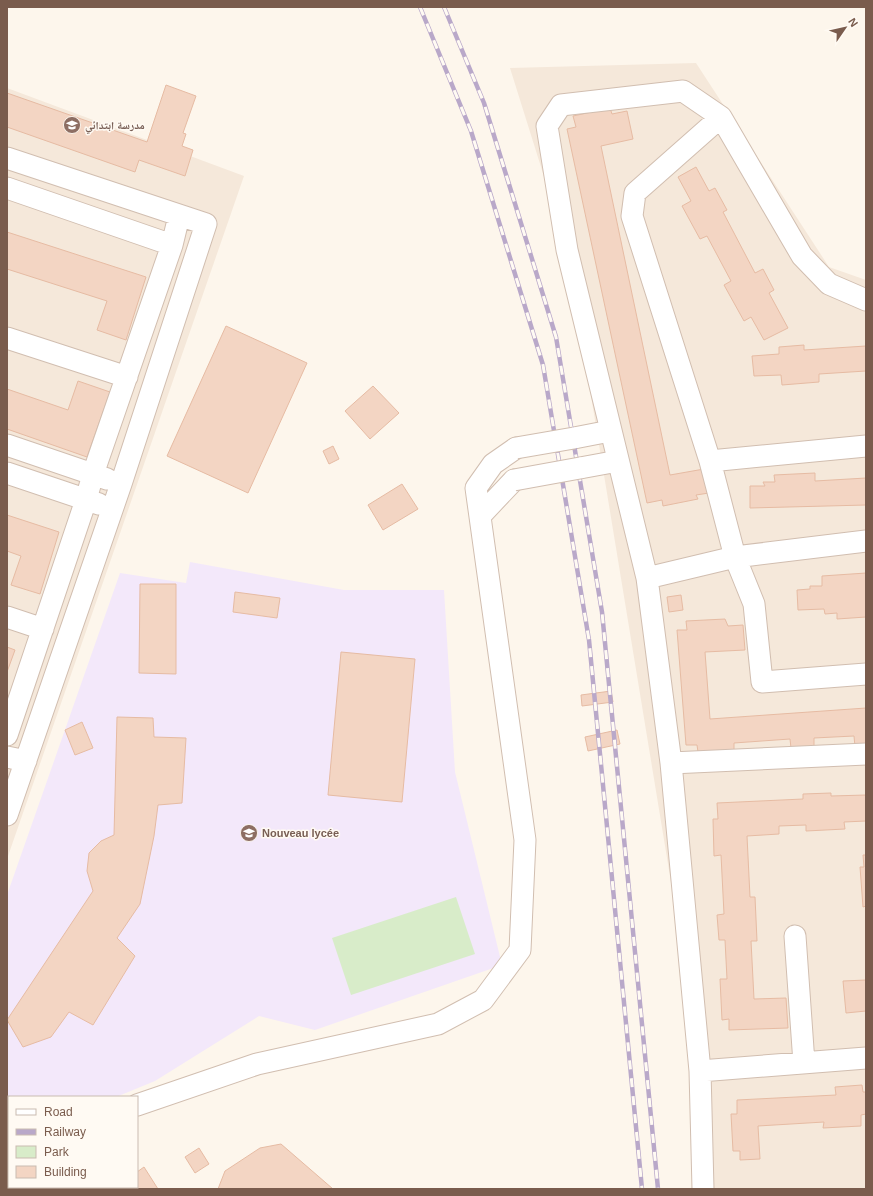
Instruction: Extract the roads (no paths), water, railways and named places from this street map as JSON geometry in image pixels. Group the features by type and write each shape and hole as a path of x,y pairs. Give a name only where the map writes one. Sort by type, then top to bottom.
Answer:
{"street":[{"path":"703,1189 700,1071 671,763 646,578 567,250 546,126 561,105 683,91 721,117 802,256 829,284 866,300"},
{"path":"721,117 635,193 632,216 710,461 735,557 754,604 762,682 866,674"},
{"path":"7,158 206,224 121,484 16,759 7,815"},
{"path":"7,188 172,246"},
{"path":"7,735 172,246 180,216"},
{"path":"7,338 127,377"},
{"path":"138,1105 257,1064 438,1024 483,1000 520,950 525,840 476,488 493,464 516,448 610,431"},
{"path":"7,445 121,484"},
{"path":"710,461 866,446"},
{"path":"480,516 514,480 618,461"},
{"path":"7,473 112,509"},
{"path":"646,578 735,557 866,541"},
{"path":"7,617 43,629"},
{"path":"671,763 866,754"},
{"path":"795,936 804,1063"},
{"path":"700,1071 866,1058"}],"railway":[{"path":"420,7 471,131 543,365 589,640 642,1189"},
{"path":"444,7 484,103 556,337 602,612 658,1189"}],"place":[{"name":"مدرسة ابتدائي","path":"72,125"},
{"name":"Nouveau lycée","path":"249,833"}]}
